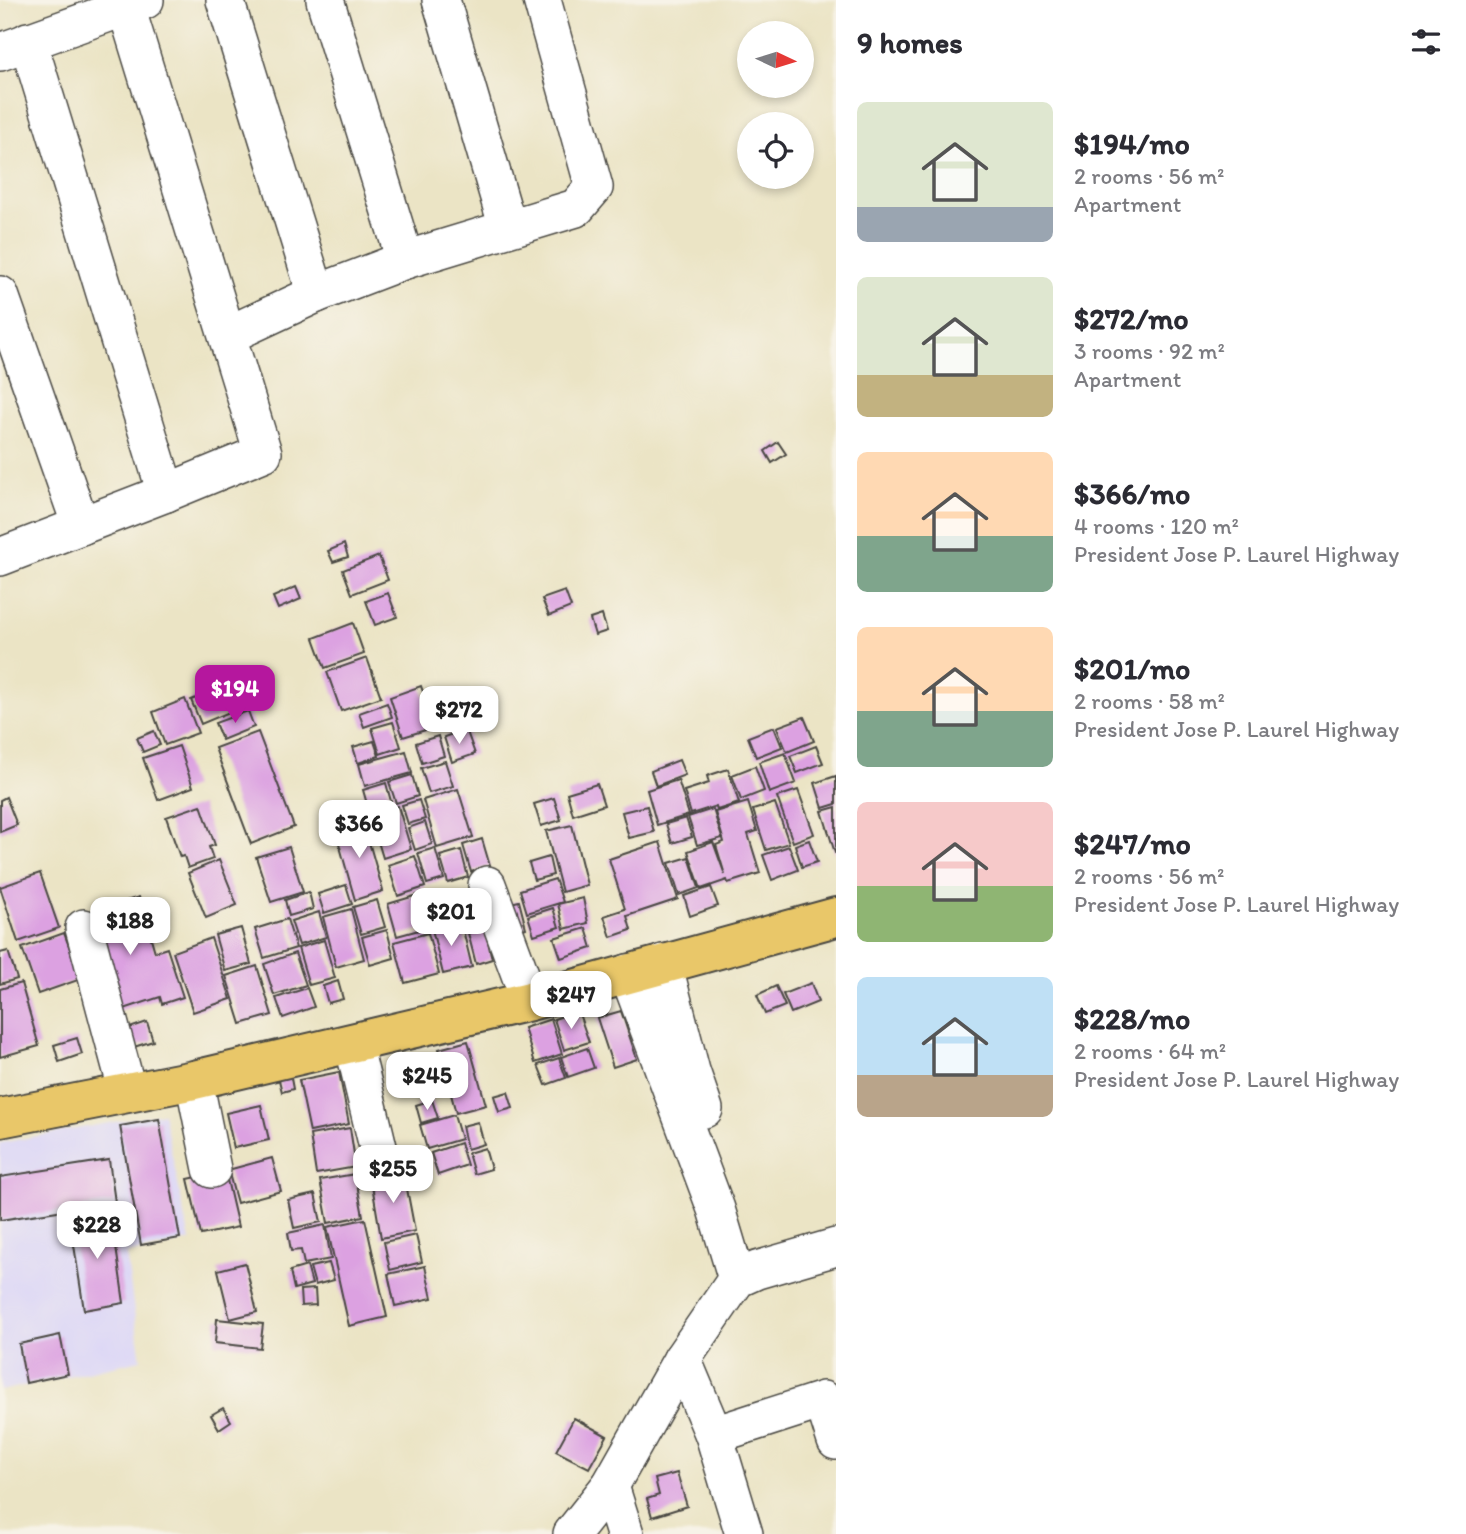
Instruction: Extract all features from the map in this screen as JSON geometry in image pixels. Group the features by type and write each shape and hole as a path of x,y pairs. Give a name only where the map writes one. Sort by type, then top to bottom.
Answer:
{"highway":[{"path":"0,1118 194,1080 530,1001 836,917"}],"street":[{"path":"225,0 316,294"},
{"path":"325,0 405,260"},
{"path":"441,0 508,228"},
{"path":"228,335 316,294 405,260 576,208 594,187 542,0"},
{"path":"0,558 166,493 262,453 136,4 14,47 166,493"},
{"path":"0,295 81,526"},
{"path":"487,885 530,1001"},
{"path":"84,928 128,1093"},
{"path":"646,968 679,1075 710,1162 716,1209 747,1274"},
{"path":"353,1042 383,1168"},
{"path":"194,1080 212,1169"},
{"path":"572,1534 610,1486 682,1359 747,1274 836,1247"},
{"path":"682,1359 714,1435 744,1534"},
{"path":"714,1435 830,1398 836,1441"},
{"path":"610,1486 625,1534"}],"shaded area":[{"path":"163,1113 190,1241 126,1254 141,1360 0,1391 0,1143"}],"building":[{"path":"778,442 786,454 772,463 765,451"},
{"path":"344,544 348,557 333,562 328,551"},
{"path":"379,556 388,580 352,594 343,570"},
{"path":"296,587 301,599 278,609 273,597"},
{"path":"565,591 571,607 549,616 542,599"},
{"path":"388,593 397,617 375,625 366,601"},
{"path":"602,615 607,631 595,635 590,619"},
{"path":"353,623 364,654 325,668 314,638"},
{"path":"367,658 381,697 341,711 327,672"},
{"path":"421,686 435,727 403,737 390,697"},
{"path":"223,687 232,711 201,724 191,700"},
{"path":"185,699 198,733 165,745 153,712"},
{"path":"387,703 392,717 364,727 359,713"},
{"path":"248,711 254,727 222,740 215,723"},
{"path":"804,717 814,741 787,752 777,727"},
{"path":"393,722 401,747 380,754 372,728"},
{"path":"774,727 782,747 756,757 748,737"},
{"path":"466,729 475,754 452,762 444,737"},
{"path":"154,731 160,745 143,752 137,738"},
{"path":"258,732 294,827 251,844 215,748"},
{"path":"438,736 444,756 422,763 416,743"},
{"path":"374,741 379,756 358,763 353,747"},
{"path":"179,746 193,787 158,800 143,758"},
{"path":"816,746 823,763 797,773 790,756"},
{"path":"406,751 412,773 365,786 359,764"},
{"path":"785,753 796,783 769,793 759,762"},
{"path":"679,760 685,775 656,786 651,771"},
{"path":"445,761 453,786 429,793 421,768"},
{"path":"755,766 764,791 741,800 732,775"},
{"path":"728,769 739,803 717,810 716,806 691,814 684,791 709,783 707,776"},
{"path":"412,775 418,796 396,803 389,782"},
{"path":"836,776 836,804 823,808 815,783"},
{"path":"678,780 689,815 657,825 647,790"},
{"path":"386,783 392,805 369,811 363,790"},
{"path":"597,784 604,805 573,815 567,793"},
{"path":"458,789 473,837 437,848 423,800"},
{"path":"798,790 814,834 793,842 777,797"},
{"path":"6,797 17,825 0,832 0,800"},
{"path":"554,798 561,820 541,826 534,804"},
{"path":"419,800 425,819 408,824 402,805"},
{"path":"748,802 757,831 748,834 760,873 701,889 688,851 713,842 725,875 716,845 724,842 715,812"},
{"path":"775,803 789,843 766,850 753,810"},
{"path":"201,805 215,845 209,847 213,859 188,868 184,856 180,857 166,817"},
{"path":"398,806 411,849 383,858 370,815"},
{"path":"647,806 654,832 629,838 622,812"},
{"path":"836,807 836,853 835,853 822,811"},
{"path":"713,809 722,838 697,845 688,817"},
{"path":"686,818 692,837 672,843 666,824"},
{"path":"363,821 383,891 355,900 335,829"},
{"path":"425,822 432,844 415,850 408,828"},
{"path":"572,825 587,885 562,892 546,831"},
{"path":"482,839 490,866 471,872 463,845"},
{"path":"809,840 817,862 802,867 795,845"},
{"path":"660,842 678,899 627,916 631,930 611,937 604,916 625,909 609,859"},
{"path":"789,846 798,870 772,880 763,855"},
{"path":"289,847 303,892 271,902 256,857"},
{"path":"435,848 444,879 427,884 418,853"},
{"path":"461,850 468,877 448,883 440,856"},
{"path":"415,856 425,887 398,896 388,865"},
{"path":"549,857 553,875 534,880 529,863"},
{"path":"689,857 699,888 679,895 669,863"},
{"path":"219,860 237,905 206,918 188,873"},
{"path":"40,873 59,928 18,942 0,887"},
{"path":"555,879 563,902 527,913 520,890"},
{"path":"346,885 352,904 324,913 318,894"},
{"path":"711,887 718,906 690,916 684,896"},
{"path":"309,892 313,909 289,916 285,900"},
{"path":"421,894 430,927 397,936 388,904"},
{"path":"139,897 155,952 167,948 183,997 162,1004 160,997 112,1013 81,915"},
{"path":"583,898 588,923 564,929 558,904"},
{"path":"377,900 385,927 361,934 353,907"},
{"path":"519,901 526,928 506,934 499,906"},
{"path":"553,908 559,927 534,935 528,916"},
{"path":"351,909 364,959 336,967 323,917"},
{"path":"319,912 326,937 299,945 291,921"},
{"path":"287,919 296,948 264,958 255,929"},
{"path":"452,920 455,932 463,930 472,967 443,974 431,925"},
{"path":"241,928 251,964 225,971 215,935"},
{"path":"586,928 592,948 561,958 554,938"},
{"path":"485,929 492,959 476,964 468,933"},
{"path":"387,930 394,958 370,965 362,937"},
{"path":"64,933 81,979 38,994 22,948"},
{"path":"428,933 439,974 405,983 394,942"},
{"path":"211,938 231,999 193,1012 173,952"},
{"path":"324,940 335,978 309,985 298,948"},
{"path":"8,951 17,979 0,984 0,953"},
{"path":"295,953 306,985 274,995 264,964"},
{"path":"257,966 272,1015 241,1024 226,976"},
{"path":"338,981 343,999 328,1003 323,986"},
{"path":"21,983 39,1046 0,1057 0,989"},
{"path":"811,983 818,1002 791,1013 783,994"},
{"path":"776,986 785,1006 765,1014 757,995"},
{"path":"307,988 314,1007 283,1018 276,998"},
{"path":"578,1011 589,1042 564,1050 554,1019"},
{"path":"621,1011 637,1059 613,1067 597,1018"},
{"path":"551,1019 562,1054 535,1063 524,1028"},
{"path":"147,1022 153,1041 121,1051 115,1033"},
{"path":"77,1038 82,1054 59,1062 54,1045"},
{"path":"468,1041 486,1105 456,1113 439,1049"},
{"path":"587,1048 594,1068 568,1077 561,1057"},
{"path":"414,1054 420,1072 408,1075 403,1058"},
{"path":"559,1058 566,1078 546,1085 538,1065"},
{"path":"339,1072 349,1124 310,1132 299,1080"},
{"path":"290,1073 293,1089 282,1092 278,1076"},
{"path":"508,1092 513,1108 499,1112 494,1096"},
{"path":"432,1100 438,1118 421,1123 416,1105"},
{"path":"261,1105 269,1140 234,1148 226,1113"},
{"path":"454,1115 461,1139 427,1149 420,1125"},
{"path":"159,1119 180,1238 141,1245 120,1126"},
{"path":"478,1122 484,1144 467,1149 462,1126"},
{"path":"350,1128 356,1167 316,1174 310,1135"},
{"path":"460,1143 467,1165 438,1175 431,1153"},
{"path":"485,1148 491,1169 474,1174 468,1153"},
{"path":"272,1158 281,1191 237,1203 228,1170"},
{"path":"109,1160 115,1202 0,1220 0,1177"},
{"path":"225,1171 238,1227 201,1235 188,1179"},
{"path":"404,1173 415,1231 381,1238 371,1179"},
{"path":"355,1174 363,1216 328,1223 320,1180"},
{"path":"315,1194 321,1222 294,1228 288,1200"},
{"path":"111,1212 124,1303 84,1310 70,1219"},
{"path":"365,1219 387,1317 349,1326 327,1227"},
{"path":"325,1225 331,1259 304,1264 301,1250 291,1251 288,1233"},
{"path":"416,1235 422,1262 390,1270 384,1242"},
{"path":"245,1263 257,1312 230,1319 218,1270"},
{"path":"329,1263 334,1280 315,1285 310,1267"},
{"path":"307,1266 312,1284 294,1289 290,1271"},
{"path":"425,1266 432,1298 395,1306 388,1274"},
{"path":"315,1289 316,1305 301,1306 300,1290"},
{"path":"217,1319 263,1324 260,1348 215,1343"},
{"path":"60,1335 68,1374 26,1383 19,1344"},
{"path":"223,1408 231,1421 219,1429 211,1415"},
{"path":"574,1418 607,1436 589,1468 556,1451"},
{"path":"677,1473 687,1506 652,1517 647,1499 659,1495 655,1479"}]}
